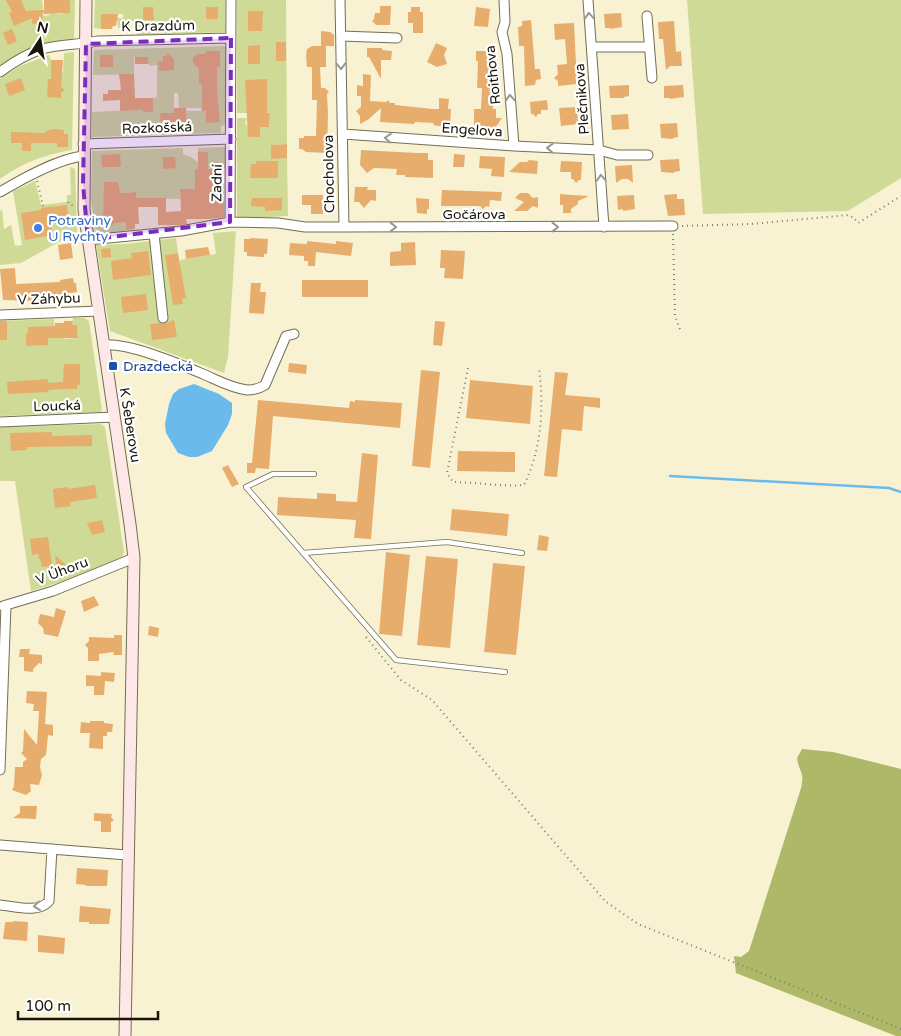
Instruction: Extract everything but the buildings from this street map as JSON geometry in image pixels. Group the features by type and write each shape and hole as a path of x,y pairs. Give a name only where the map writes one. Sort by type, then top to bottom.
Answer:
{"street":[{"name":"K Šeberovu","path":"86,0 83,156 84,210 134,558 125,1036"},
{"name":"Zadní","path":"230,222 231,0"},
{"name":"Chocholova","path":"230,222 278,223 305,227 344,228 340,0"},
{"name":"Roithova","path":"504,0 505,22 502,32 507,54 514,146"},
{"name":"Plečnikova","path":"588,0 604,227"},
{"path":"648,16 652,78"},
{"path":"341,36 397,38"},
{"name":"K Drazdům","path":"0,72 18,60 41,49 97,41 231,38"},
{"name":"Plečnikova","path":"592,47 650,47"},
{"name":"Engelova","path":"342,134 599,150"},
{"name":"Rozkošská","path":"84,144 231,139"},
{"name":"Plečnikova","path":"599,150 617,154 648,154"},
{"path":"0,192 67,159 83,156"},
{"path":"88,240 181,231 230,222"},
{"name":"Gočárova","path":"344,228 673,226"},
{"path":"154,234 163,318"},
{"name":"V Záhybu","path":"0,315 98,311"},
{"path":"103,345 125,346 246,390 258,389 265,385 286,336 294,334"},
{"name":"Loucká","path":"0,422 114,418"},
{"name":"V Úhoru","path":"3,606 53,591 134,558"},
{"path":"0,770 3,606"},
{"path":"0,845 127,855"},
{"path":"0,905 38,908 45,906 49,902 52,849"}],"lane":[{"path":"314,474 273,474 246,487 396,660 505,672"},
{"path":"303,553 447,542 522,553"}],"path":[{"path":"36,179 43,206"},
{"path":"681,332 675,316 673,226 751,224 848,215 858,223 901,196"},
{"path":"68,202 76,206"},
{"path":"468,368 446,473 453,482 510,486 524,485 532,469 537,452 542,396 539,368"},
{"path":"364,635 401,680 432,700 605,901 620,914 638,924 901,1029"}],"highlighted area":[{"path":"231,38 230,222 88,240 83,184 86,44"}],"green space":[{"path":"0,0 42,0 44,16 50,15 50,8 55,8 55,14 62,14 70,0 75,0 74,40 36,48 0,65"},
{"path":"95,0 225,0 225,32 137,35 136,21 130,21 130,29 118,28 117,18 123,18 123,14 101,14 101,29 94,28"},
{"path":"237,0 286,0 287,144 271,145 271,152 287,158 288,216 237,219 237,118 247,118 245,123 248,127 248,137 260,137 259,127 269,127 270,113 237,113"},
{"path":"687,0 901,0 901,178 848,211 703,214"},
{"path":"226,46 226,124 221,126 221,133 185,134 185,129 187,129 186,111 201,111 201,108 179,108 178,93 174,93 174,109 179,112 179,134 132,136 131,126 126,127 127,136 92,137 92,112 135,110 143,106 143,112 153,112 153,98 157,97 157,65 150,66 148,64 148,57 134,57 134,74 93,75 94,50"},
{"path":"74,52 72,150 34,160 0,179 0,79 20,66 49,55 51,73 63,73 64,53"},
{"path":"226,147 226,168 195,169 195,176 205,176 199,189 180,190 180,199 136,198 136,192 126,192 126,231 101,233 95,228 91,199 92,151 183,148 183,155 199,162 207,163 208,152 198,152 198,148"},
{"path":"70,167 75,169 77,232 21,263 0,265 0,211 2,209 4,229 11,225 15,246 22,245 13,191 35,181 41,205 67,202 67,195 71,195"},
{"path":"236,231 228,357 224,373 110,331 96,245 125,244 176,238 178,253 165,255 180,268 180,260 216,254 213,233"},
{"path":"73,318 85,318 89,321 101,412 0,416 0,321 54,319 55,334 61,334 64,339 78,338 77,325 72,325"},
{"path":"101,424 105,427 124,552 122,557 87,574 31,591 15,481 0,481 0,427"},
{"path":"802,749 833,752 901,769 901,1036 896,1036 736,973 734,956 741,957 749,951 801,788 802,775 797,758"}],"water":[{"path":"194,384 219,394 232,403 232,414 228,425 212,451 197,457 189,457 178,453 166,433 165,424 173,394 179,389"}],"waterway":[{"path":"670,476 889,488 901,492"}],"place":[{"name":"Potraviny U Rychty","path":"38,228"},
{"name":"Drazdecká","path":"113,366"}]}
